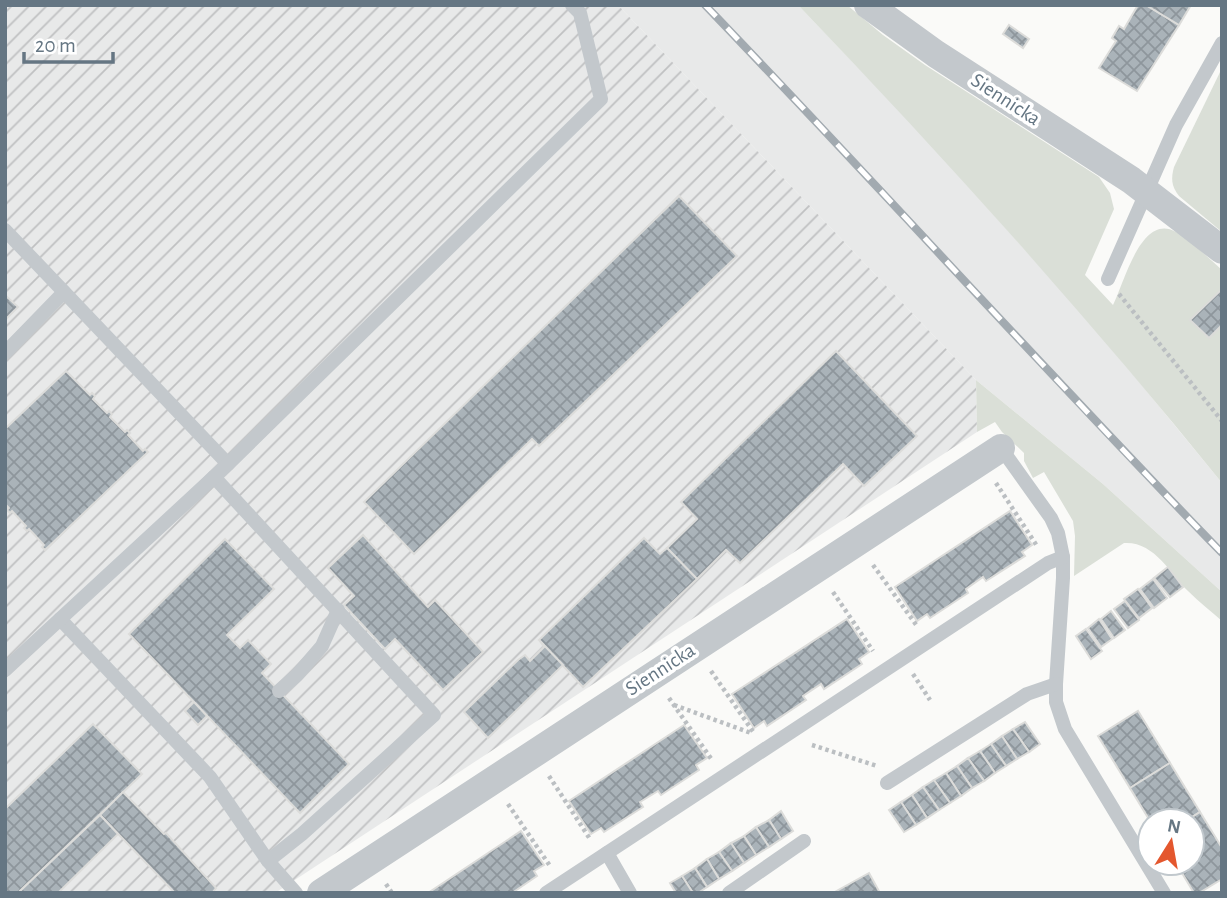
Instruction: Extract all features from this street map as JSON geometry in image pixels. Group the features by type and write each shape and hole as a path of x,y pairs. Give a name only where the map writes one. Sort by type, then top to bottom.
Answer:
{"street":[{"name":"Siennicka","path":"868,5 919,43 1147,191 1222,250"},
{"name":"Siennicka","path":"337,888 606,705 1001,448"}],"lane":[{"path":"8,662 60,619 228,464 601,99 580,13 572,5"},
{"path":"1108,279 1179,118 1222,43"},
{"path":"5,230 228,464"},
{"path":"5,353 64,292"},
{"path":"1001,448 1051,518 1058,533 1063,557 1056,702 1065,729 1164,893"},
{"path":"214,477 434,715 302,834 268,861"},
{"path":"546,893 1048,563 1063,557"},
{"path":"279,691 322,646 338,610"},
{"path":"60,619 210,777 268,861 296,893"},
{"path":"887,783 1027,694 1056,684"},
{"path":"729,893 804,841"},
{"path":"604,855 630,893"}],"path":[{"path":"1108,279 1222,421"},
{"path":"995,483 1048,563"},
{"path":"873,564 928,642"},
{"path":"832,591 886,669"},
{"path":"710,670 766,749"},
{"path":"668,697 724,776"},
{"path":"674,705 756,734"},
{"path":"784,737 877,766 887,783"},
{"path":"548,776 604,855"},
{"path":"507,803 561,883"},
{"path":"385,883 392,893"}],"shaded area":[{"path":"5,5 618,5 976,380 977,432 275,893 5,893"},
{"path":"618,5 798,5 914,126 1089,321 1222,483 1222,592 1103,484 976,380"},
{"path":"798,5 847,5 925,65 1099,177 1110,193 1114,209 1085,275 1113,305 1136,253 1153,232 1164,229 1176,232 1222,270 1222,483 1120,360 1015,240 908,121"},
{"path":"1222,68 1222,232 1179,196 1174,189 1172,178 1174,167"},
{"path":"976,380 1103,484 1222,592 1222,621 1188,591 1161,560 1144,547 1135,544 1124,543 1074,576 1073,521 1044,472 1033,478 1024,461 1024,453 995,422 977,432"}],"building":[{"path":"1138,5 1146,5 1179,25 1137,91 1099,68 1116,41 1112,38 1119,26 1124,29"},
{"path":"1146,5 1191,5 1179,25"},
{"path":"1009,25 1029,39 1023,48 1003,34"},
{"path":"679,196 737,256 539,446 532,439 414,554 364,502"},
{"path":"1222,289 1222,325 1209,338 1190,320"},
{"path":"5,295 18,307 5,320"},
{"path":"836,351 917,436 864,486 843,464 740,563 726,550 697,579 667,548 697,519 681,502"},
{"path":"66,371 90,395 92,393 95,396 93,399 107,413 109,411 112,414 110,417 125,432 127,430 130,433 128,435 143,451 145,449 148,452 45,550 42,547 44,545 29,529 27,531 24,528 26,526 12,511 10,513 7,510 9,508 5,504 5,429"},
{"path":"1010,511 1032,545 1022,552 1025,556 986,581 983,577 966,589 968,593 930,618 927,614 917,621 895,587"},
{"path":"363,535 428,607 435,600 483,652 443,690 395,639 385,649 344,605 354,596 328,568"},
{"path":"644,538 660,554 667,548 697,579 583,687 539,640"},
{"path":"225,539 274,589 227,635 240,648 248,640 271,664 262,673 349,764 300,813 129,634"},
{"path":"1168,567 1183,587 1170,597 1154,578"},
{"path":"1153,579 1167,598 1154,608 1140,589"},
{"path":"1138,589 1152,608 1139,618 1124,599"},
{"path":"1125,601 1139,620 1128,628 1114,609"},
{"path":"1111,611 1125,630 1114,638 1101,619"},
{"path":"847,619 869,652 859,659 862,664 824,689 821,684 803,696 806,700 767,726 764,721 754,728 732,694"},
{"path":"1099,619 1112,639 1101,647 1088,628"},
{"path":"1086,629 1102,651 1091,659 1076,636"},
{"path":"540,641 563,665 488,738 464,712 518,660 525,655 530,661 544,647"},
{"path":"194,702 207,716 198,725 185,711"},
{"path":"1138,711 1170,763 1130,788 1098,736"},
{"path":"1025,722 1040,744 1029,752 1013,729"},
{"path":"93,724 142,774 18,893 5,893 5,809"},
{"path":"684,725 707,758 696,765 699,770 661,795 658,791 640,802 643,807 604,832 601,828 591,834 569,801"},
{"path":"1013,729 1029,752 1017,759 1002,736"},
{"path":"1002,736 1017,759 1006,766 991,744"},
{"path":"991,744 1006,766 995,773 980,751"},
{"path":"980,751 995,773 984,781 968,758"},
{"path":"968,758 984,781 972,788 957,766"},
{"path":"1170,763 1197,807 1142,807 1130,788"},
{"path":"957,766 972,788 961,796 946,773"},
{"path":"946,773 961,796 950,803 934,780"},
{"path":"934,780 950,803 939,810 923,787"},
{"path":"923,787 939,810 927,818 912,795"},
{"path":"123,792 164,834 166,833 216,888 212,893 175,893 100,815"},
{"path":"912,795 927,818 916,825 901,802"},
{"path":"901,802 916,825 904,832 889,810"},
{"path":"781,811 793,831 781,839 769,820"},
{"path":"100,815 118,834 58,893 18,893"},
{"path":"769,820 781,839 769,847 756,827"},
{"path":"1206,822 1222,848 1222,879 1199,893 1194,893 1184,877 1206,877"},
{"path":"756,827 769,847 756,855 744,836"},
{"path":"521,831 544,865 534,871 537,876 512,893 428,893"},
{"path":"744,836 756,855 744,863 731,843"},
{"path":"731,843 744,863 732,871 719,852"},
{"path":"719,852 732,871 719,879 707,859"},
{"path":"707,859 719,879 707,887 695,868"},
{"path":"695,868 707,887 698,893 693,893 682,876"},
{"path":"869,873 880,893 833,893"},
{"path":"682,876 693,893 676,893 670,883"}],"railway":[{"path":"705,5 1222,553"}]}
